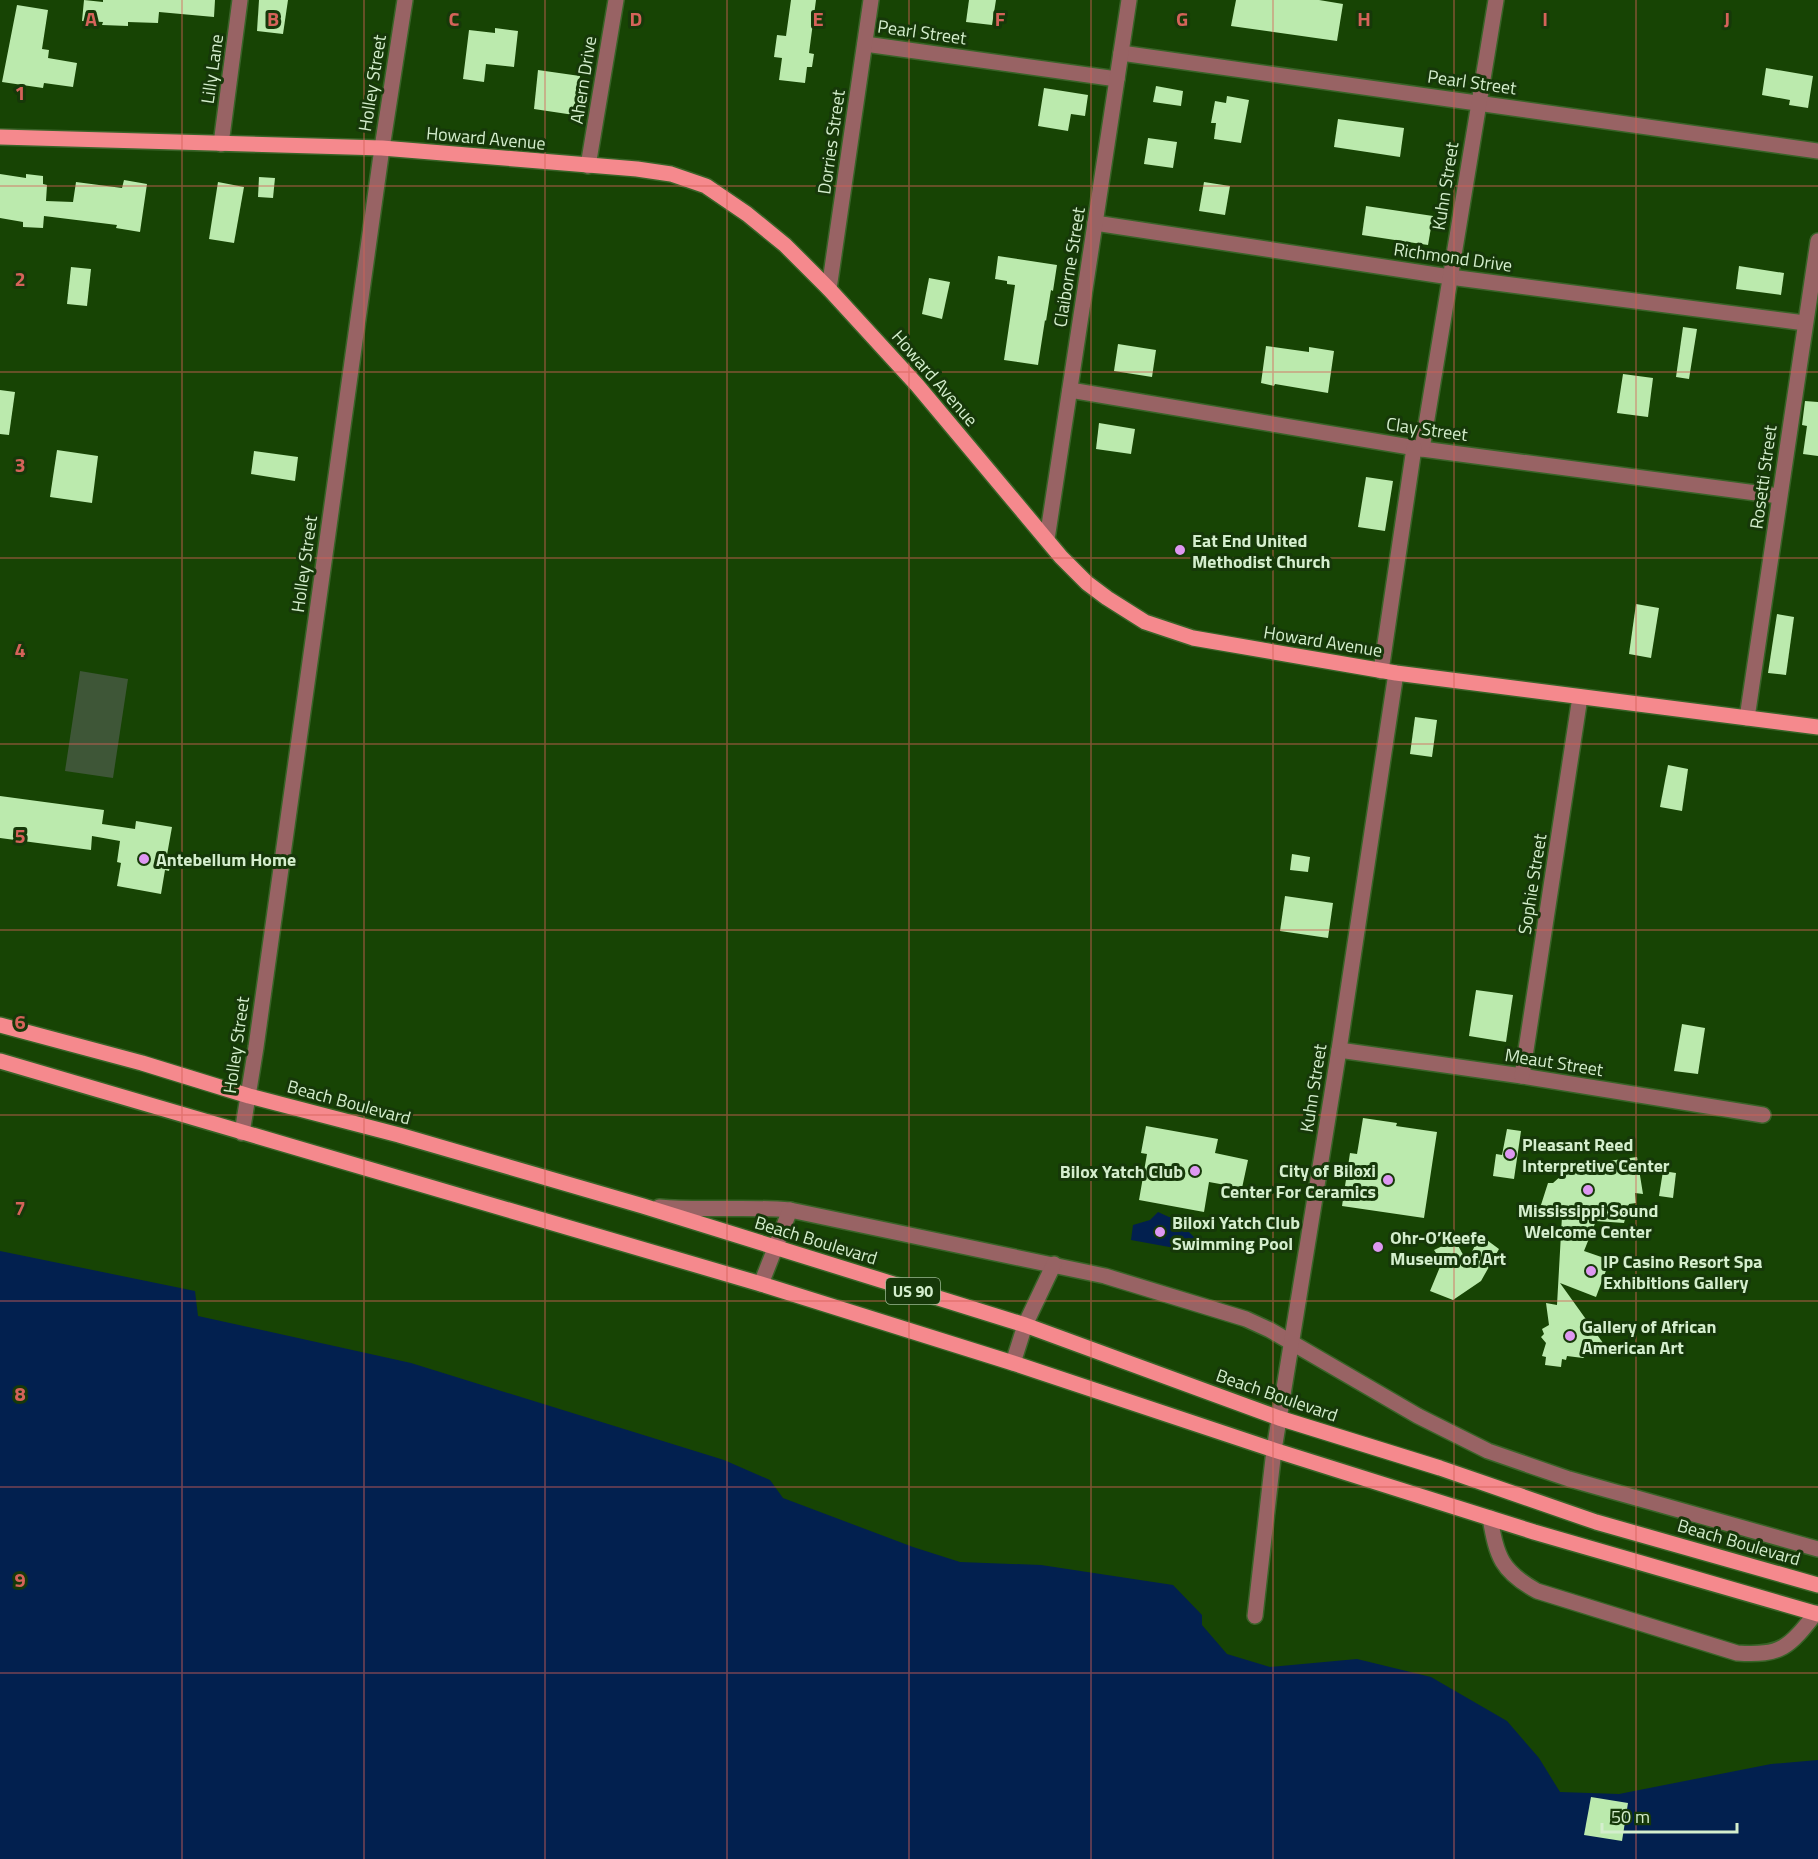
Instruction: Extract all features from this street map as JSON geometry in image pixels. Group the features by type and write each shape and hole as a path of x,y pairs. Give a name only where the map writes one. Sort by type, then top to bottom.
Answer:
{"main road":[{"name":"Howard Avenue","path":"0,137 382,148 671,174 706,186 747,214 777,239 829,289 917,385 1061,557 1087,583 1144,622 1193,638 1389,672 1818,727"},
{"name":"Beach Boulevard","path":"0,1024 644,1206 1025,1325 1279,1418 1440,1468 1596,1522 1818,1585"},
{"name":"US 90","path":"0,1061 761,1284 1490,1518 1817,1614"}],"street":[{"name":"Lilly Lane","path":"221,144 240,0"},
{"name":"Holley Street","path":"242,1133 405,0"},
{"name":"Ahern Drive","path":"588,166 616,0"},
{"name":"Dorries Street","path":"829,289 871,0"},
{"name":"Claiborne Street","path":"1047,539 1129,0"},
{"name":"Kuhn Street","path":"1255,1616 1274,1450 1339,1050 1418,448 1450,277 1496,0"},
{"name":"Pearl Street","path":"865,44 1117,79"},
{"name":"Pearl Street","path":"1121,53 1818,151"},
{"name":"Richmond Drive","path":"1095,223 1450,277 1805,323"},
{"name":"Rosetti Street","path":"1747,718 1818,241"},
{"name":"Clay Street","path":"1070,390 1418,448 1779,496"},
{"name":"Sophie Street","path":"1522,1076 1580,696"},
{"name":"Meaut Street","path":"1339,1050 1522,1076 1763,1115"},
{"path":"644,1206 690,1210 765,1208 790,1210 1054,1264 1115,1279 1246,1319 1270,1330 1418,1416 1488,1451 1569,1479 1818,1549"},
{"path":"761,1284 790,1210"},
{"path":"1013,1363 1025,1325 1054,1264"},
{"path":"1490,1518 1494,1543 1504,1567 1517,1580 1537,1591 1737,1653 1761,1654 1778,1650 1800,1634 1817,1614"}],"green space":[{"path":"80,671 128,679 113,778 65,771"}],"water":[{"name":"Biloxi Yatch Club Swimming Pool","path":"1158,1212 1169,1217 1181,1217 1184,1227 1194,1237 1191,1251 1131,1240 1133,1225 1150,1220"},
{"path":"0,1251 195,1291 198,1316 411,1363 724,1460 770,1480 783,1498 913,1547 960,1562 1041,1565 1173,1585 1202,1615 1202,1625 1227,1654 1270,1667 1357,1659 1431,1677 1507,1721 1539,1758 1560,1792 1619,1794 1771,1764 1818,1760 1818,1859 0,1859"}],"building":[{"path":"84,0 103,2 103,0 215,0 214,17 159,12 158,23 128,22 128,26 102,25 103,22 82,21"},
{"path":"259,0 288,0 283,34 257,31"},
{"path":"791,0 816,0 809,53 814,54 812,67 807,67 805,83 779,80 782,58 774,57 777,35 786,36"},
{"path":"969,0 996,0 992,25 966,22"},
{"path":"1236,0 1319,0 1343,4 1337,41 1231,26"},
{"path":"17,5 48,10 42,49 49,50 48,58 77,63 73,87 44,83 43,88 2,82"},
{"path":"495,28 518,31 514,67 486,64 484,82 463,79 469,30 495,33"},
{"path":"1766,68 1813,76 1808,108 1789,105 1790,100 1762,95"},
{"path":"538,70 580,76 574,115 534,109"},
{"path":"1156,86 1183,91 1181,106 1153,102"},
{"path":"1044,88 1088,95 1085,116 1071,114 1068,131 1038,126"},
{"path":"1227,96 1249,100 1241,143 1214,139 1216,123 1211,123 1215,101 1226,103"},
{"path":"1338,119 1404,128 1400,157 1334,147"},
{"path":"1148,138 1177,142 1173,168 1144,164"},
{"path":"0,174 26,178 26,174 43,176 43,184 47,185 46,201 73,202 76,182 122,188 124,180 147,184 140,232 116,228 117,225 44,216 43,228 23,227 23,222 0,218"},
{"path":"259,177 275,178 273,198 258,197"},
{"path":"218,182 244,187 234,243 209,239"},
{"path":"1204,182 1230,186 1225,215 1199,211"},
{"path":"1366,206 1433,216 1428,245 1362,235"},
{"path":"998,256 1057,265 1038,365 1004,360 1015,285 995,279"},
{"path":"1739,266 1784,273 1781,295 1736,289"},
{"path":"71,267 91,269 87,306 67,304"},
{"path":"929,278 950,282 942,319 922,314"},
{"path":"1683,327 1697,329 1689,379 1676,377"},
{"path":"1118,344 1156,350 1152,377 1114,371"},
{"path":"1266,346 1309,352 1309,347 1334,351 1328,393 1261,383"},
{"path":"1623,374 1653,378 1648,417 1617,413"},
{"path":"0,390 15,392 9,435 0,434"},
{"path":"1805,401 1818,402 1818,456 1803,454 1807,426 1802,425"},
{"path":"1099,423 1135,429 1131,454 1096,449"},
{"path":"57,450 98,456 92,503 50,497"},
{"path":"254,451 298,457 295,481 251,474"},
{"path":"1366,477 1393,481 1385,531 1358,527"},
{"path":"1636,604 1659,608 1651,658 1629,654"},
{"path":"1777,614 1794,617 1786,675 1768,673"},
{"path":"1415,717 1437,720 1432,757 1410,754"},
{"path":"1668,765 1688,769 1682,811 1660,807"},
{"path":"0,796 104,810 102,824 135,829 136,821 172,827 167,855 172,855 169,871 165,870 161,894 117,886 121,863 117,862 120,841 92,836 91,850 0,838"},
{"path":"1292,854 1310,857 1308,872 1290,870"},
{"path":"1285,896 1333,903 1328,938 1280,931"},
{"path":"1476,990 1513,995 1506,1042 1469,1036"},
{"path":"1682,1024 1705,1028 1698,1074 1674,1071"},
{"name":"City of Biloxi Center For Ceramics","path":"1363,1118 1437,1132 1424,1218 1342,1206 1350,1153 1357,1154"},
{"name":"Bilox Yatch Club","path":"1146,1126 1218,1139 1215,1153 1248,1160 1242,1188 1209,1182 1204,1212 1139,1200 1147,1154 1141,1153"},
{"name":"Pleasant Reed Interpretive Center","path":"1507,1129 1521,1131 1514,1179 1493,1176 1496,1154 1502,1155"},
{"path":"1637,1157 1643,1194 1635,1193 1636,1203 1629,1204 1624,1223 1596,1221 1584,1251 1610,1260 1596,1297 1560,1283 1603,1343 1583,1358 1567,1356 1566,1360 1562,1359 1561,1367 1545,1365 1546,1357 1542,1356 1546,1343 1541,1337 1544,1334 1542,1329 1549,1325 1546,1303 1557,1305 1562,1216 1540,1208 1548,1183 1553,1183 1572,1166"},
{"path":"1663,1171 1676,1173 1673,1198 1659,1196"},
{"path":"1480,1235 1499,1249 1481,1281 1453,1300 1430,1291 1442,1262 1434,1250 1455,1240 1467,1262"},
{"path":"1591,1797 1628,1803 1622,1841 1584,1835"}],"place":[{"name":"Eat End United Methodist Church","path":"1180,550"},
{"name":"Antebellum Home","path":"144,859"},
{"name":"Pleasant Reed Interpretive Center","path":"1510,1154"},
{"name":"Bilox Yatch Club","path":"1195,1171"},
{"name":"City of Biloxi Center For Ceramics","path":"1388,1180"},
{"name":"Mississippi Sound Welcome Center","path":"1588,1190"},
{"name":"Biloxi Yatch Club Swimming Pool","path":"1160,1232"},
{"name":"Ohr-O’Keefe Museum of Art","path":"1378,1247"},
{"name":"IP Casino Resort Spa Exhibitions Gallery","path":"1591,1271"},
{"name":"Gallery of African American Art","path":"1570,1336"}]}
